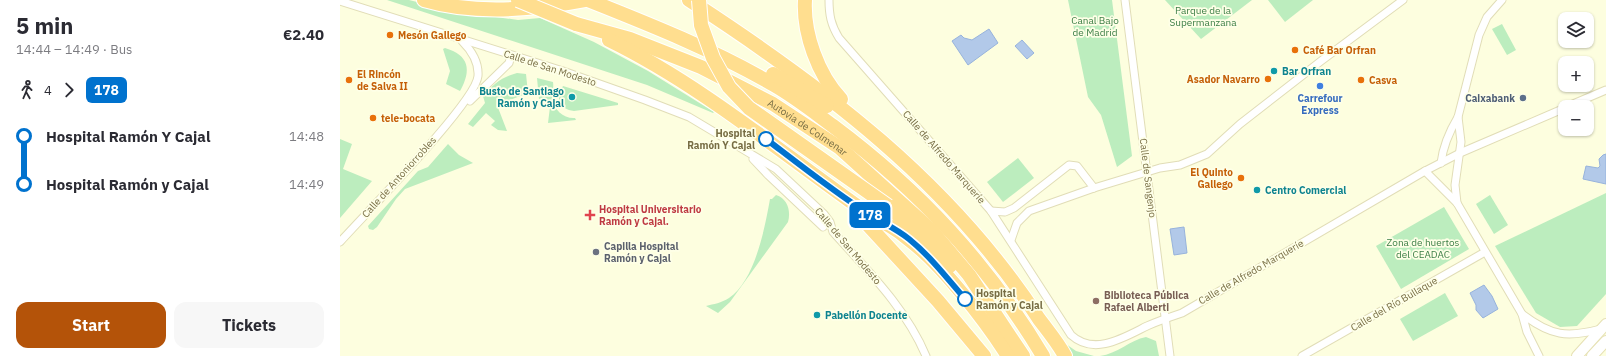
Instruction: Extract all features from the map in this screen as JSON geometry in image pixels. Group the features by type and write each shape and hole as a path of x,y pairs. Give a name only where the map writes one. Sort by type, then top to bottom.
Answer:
{"highway":[{"path":"424,0 445,6 483,9 541,7 587,0"},
{"name":"Autovía de Colmenar","path":"518,0 576,24 630,39 701,67 773,104 840,148 932,230 969,275 1024,356"},
{"name":"Autovía de Colmenar","path":"587,0 690,41 746,69 798,100 892,173 929,207 975,258 1023,322 1043,356"},
{"path":"688,0 736,31 834,101 901,159"},
{"path":"699,0 701,25 713,58 729,87 749,108 888,206 923,237 993,310"},
{"path":"805,0 810,42 820,69 832,90 938,194 984,243 1027,299 1060,356"},
{"path":"576,24 625,48 692,88 766,139 825,184 871,216 908,238 923,252 965,299 1008,356"},
{"path":"690,41 740,59 803,90 834,110 901,159"},
{"path":"825,184 866,222 938,301 984,356"},
{"path":"1046,330 1065,356"}],"main road":[{"path":"1577,356 1604,326"},
{"path":"1592,356 1606,341"}],"street":[{"name":"Calle de San Modesto","path":"340,0 511,56 563,71 689,117 731,141 750,156 823,227"},
{"name":"Calle de Alfredo Marqueríe","path":"829,0 829,15 832,27 839,38 992,211 1068,330 1081,343 1090,346 1106,346 1186,310 1425,171 1460,153 1558,110"},
{"name":"Calle de Sangenjo","path":"1125,0 1170,356"},
{"path":"1011,240 1016,222 1029,211 1094,188 1147,172 1180,165 1207,154 1240,124 1403,0"},
{"path":"1441,163 1443,150 1450,129 1458,117 1479,35 1486,17 1502,0"},
{"name":"Calle de Antoniorrobles","path":"458,112 474,88 478,76 477,64 473,54 460,39"},
{"name":"Calle de Antoniorrobles","path":"340,242 458,112 508,63 511,56"},
{"name":"Calle de Alfredo Marqueríe","path":"1582,100 1606,90"},
{"path":"1457,203 1455,185 1461,142 1458,117"},
{"name":"Calle de San Modesto","path":"750,156 776,169 830,222 834,232 880,285 904,316 913,329 926,356"},
{"path":"992,211 1005,212 1014,208 1069,166 1074,164 1094,188"},
{"path":"1425,171 1457,203 1522,314 1527,332 1539,356"},
{"path":"1021,203 1024,209 1029,211"},
{"name":"Calle del Río Bullaque","path":"1302,356 1485,252"},
{"path":"1522,314 1546,330 1560,334 1577,334 1604,326"}],"green space":[{"path":"387,0 409,0 453,11 518,20 540,18 594,42 648,71 714,112 713,113 647,85"},
{"name":"Canal Bajo de Madrid","path":"1068,0 1112,0 1132,156 1117,167 1101,115 1088,97"},
{"name":"Parque de la Supermanzana","path":"1165,0 1252,0 1201,39"},
{"path":"1268,0 1313,0 1285,22"},
{"path":"1502,24 1516,50 1507,55 1492,29"},
{"path":"445,48 459,55 466,64 466,76 460,91 446,84 450,71 443,49"},
{"path":"517,73 526,74 528,93 497,105 507,131 498,130 491,125 495,121 486,113 473,127 468,124 485,103 483,96 502,79"},
{"path":"537,78 553,82 552,99 555,107 563,115 575,118 576,120 548,123 550,107 544,98 539,99"},
{"path":"563,86 618,103 618,105 574,111 569,110 562,106 559,99"},
{"path":"340,139 352,144 343,169 372,181 340,218"},
{"path":"448,144 459,155 473,163 405,189 396,199 377,227 373,230 369,229 368,226 418,171 428,167"},
{"path":"1018,158 1034,178 1003,202 987,182"},
{"path":"1606,193 1606,294 1577,326 1560,327 1536,313 1495,246"},
{"path":"776,195 783,199 788,206 788,222 730,302 718,313 706,306 729,298 738,290 746,279 752,267 762,238 770,199"},
{"path":"1490,195 1508,225 1494,234 1476,204"},
{"name":"Zona de huertos del CEADAC","path":"1444,207 1469,249 1401,289 1376,246"},
{"path":"1445,293 1458,316 1413,341 1400,319"},
{"path":"1146,337 1156,341 1159,356 1100,356 1112,353 1134,341"},
{"path":"1066,344 1076,351 1094,356 1073,356"}],"water":[{"path":"989,29 998,43 968,65 952,41 961,35 964,38 972,40"},
{"path":"1022,40 1034,53 1027,59 1015,46"},
{"path":"1606,154 1606,184 1583,179 1586,166 1598,168 1600,166 1599,159"},
{"path":"1184,227 1187,253 1174,255 1170,229"},
{"path":"1484,285 1492,296 1498,309 1483,318 1476,310 1476,305 1470,293"}],"bus line":[{"name":"178","path":"766,139 825,184 871,216 908,238 923,252 965,299"}],"place":[{"name":"Mesón Gallego","path":"390,35"},
{"name":"Café Bar Orfran","path":"1295,50"},
{"name":"Bar Orfran","path":"1274,71"},
{"name":"Asador Navarro","path":"1268,79"},
{"name":"El Rincón de Salva II","path":"349,80"},
{"name":"Casva","path":"1361,80"},
{"name":"Carrefour Express","path":"1320,86"},
{"name":"Busto de Santiago Ramón y Cajal","path":"572,97"},
{"name":"Caixabank","path":"1523,98"},
{"name":"tele-bocata","path":"373,118"},
{"name":"Hospital Ramón Y Cajal","path":"766,139"},
{"name":"El Quinto Gallego","path":"1241,178"},
{"name":"Centro Comercial","path":"1257,190"},
{"name":"Hospital Universitario Ramón y Cajal.","path":"590,215"},
{"name":"Capilla Hospital Ramón y Cajal","path":"596,252"},
{"name":"Hospital Ramón y Cajal","path":"965,299"},
{"name":"Biblioteca Pública Rafael Alberti","path":"1096,301"},
{"name":"Pabellón Docente","path":"817,315"}]}
